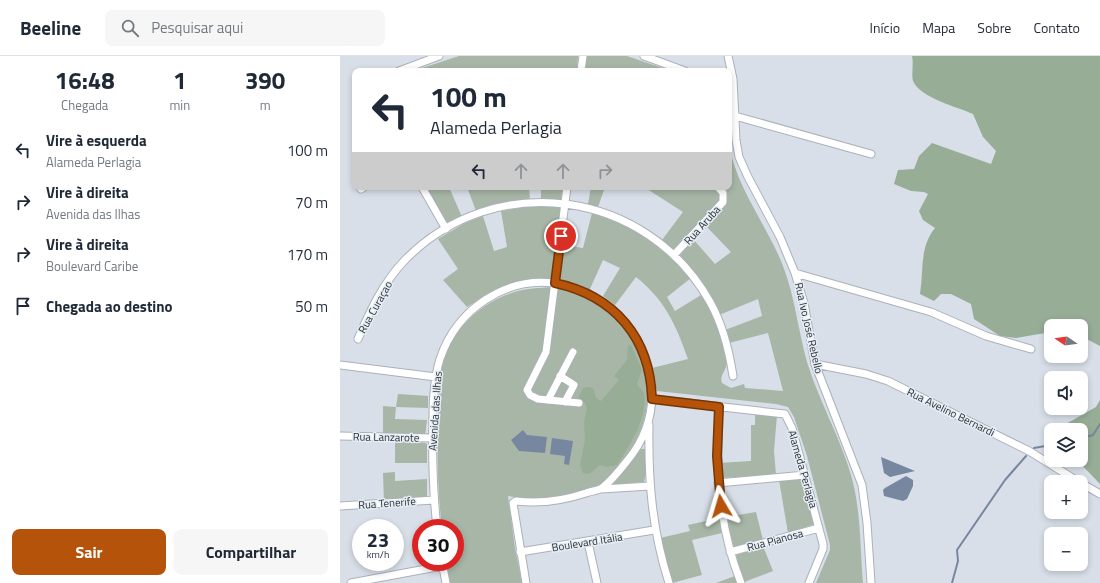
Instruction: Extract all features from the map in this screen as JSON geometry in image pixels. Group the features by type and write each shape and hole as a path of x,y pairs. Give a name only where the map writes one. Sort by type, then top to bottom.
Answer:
{"street":[{"path":"407,68 439,56"},
{"path":"581,68 583,56"},
{"path":"644,56 677,68"},
{"name":"Rua Ivo José Rebello","path":"728,56 731,68"},
{"name":"Rua Ivo José Rebello","path":"732,74 737,150 742,167 780,237 795,273 804,303 815,364 862,485 867,523 871,583"},
{"path":"735,116 871,154"},
{"path":"424,190 446,229"},
{"path":"567,190 546,352 527,390 530,395 538,399 579,403"},
{"name":"Rua Aruba","path":"674,255 723,202 721,190"},
{"name":"Rua Curaçao","path":"358,339 379,294 395,272 415,252 446,229 474,215 507,205 535,202 565,204 587,207 619,218 655,239 674,255 692,275 710,302 727,344 733,376"},
{"path":"795,273 931,312 986,336 1031,349"},
{"name":"Avenida das Ilhas","path":"436,519 432,438 436,377 439,360 447,342 460,322 472,310 494,294 514,286 537,283 555,283 590,295 614,310 634,332 645,355 649,371 652,399 649,418 642,437 633,454 601,489"},
{"path":"548,400 574,352"},
{"name":"Rua Avelino Bernardi","path":"815,364 866,374 888,381 1029,451 1068,475"},
{"path":"340,365 436,377"},
{"path":"560,376 574,385 565,402"},
{"name":"Alameda Perlagia","path":"652,399 785,414 792,428 819,528 823,549 809,583"},
{"path":"719,407 718,483 722,514 730,552 741,583"},
{"path":"649,418 650,486 654,530 669,583"},
{"name":"Rua Lanzarote","path":"340,436 432,438"},
{"path":"718,483 805,475"},
{"path":"526,583 513,503 516,501 539,503 560,501 601,489 650,486"},
{"name":"Rua Avelino Bernardi","path":"1088,487 1100,494"},
{"name":"Rua Tenerife","path":"340,506 434,500"},
{"name":"Rua Pianosa","path":"730,552 819,528"},
{"name":"Boulevard Itália","path":"520,552 654,530"},
{"path":"588,542 597,583"},
{"path":"351,583 412,570"},
{"path":"443,571 446,583"}],"green space":[{"path":"459,56 578,56 577,68 422,68"},
{"path":"585,56 627,56 662,68 583,68"},
{"path":"912,56 1100,56 1100,346 1088,340 1088,319 1044,319 1044,333 1016,338 1000,336 974,319 971,304 951,294 941,294 934,301 920,294 924,251 926,243 935,228 923,220 919,211 928,194 924,192 911,191 894,184 898,170 914,169 919,156 932,143 991,164 996,151 983,137 973,114 931,97 917,87 912,78"},
{"path":"732,157 745,192 783,266 791,290 807,362 817,391 841,447 851,475 857,501 863,583 816,583 830,550 830,545 807,456 794,417 788,407 776,404 657,391 652,368 688,359 674,324 655,295 636,277 615,305 603,296 620,268 603,260 589,291 559,278 563,245 583,248 592,213 620,223 646,238 658,247 691,278 667,297 675,311 701,295 706,302 718,327 726,353 727,365 721,380 722,383 731,388 744,384 745,388 783,391 768,333 729,343 725,330 762,316 758,299 719,315 702,284 680,255 693,239 715,264 731,252 706,226 724,205 722,190 732,190"},
{"path":"428,190 450,190 462,217 446,224"},
{"path":"468,190 529,190 530,200 511,202 476,211"},
{"path":"541,190 562,190 561,199 541,200"},
{"path":"590,190 604,190 598,207 588,204"},
{"path":"649,190 716,190 719,193 720,199 676,249 672,250 662,240 683,212"},
{"path":"525,207 559,207 561,209 553,271 550,280 512,284 485,296 467,307 443,280 458,269 438,239 465,223 483,216 494,251 507,247 501,211"},
{"path":"551,287 576,292 600,303 615,318 628,334 638,351 645,369 648,388 647,406 643,425 635,443 623,461 603,483 595,488 551,498 535,499 508,496 515,548 522,583 450,583 448,571 464,571 464,519 441,519 438,478 438,395 443,361 457,334 466,322 478,311 504,296 530,289"},
{"path":"631,345 642,370 637,384 644,394 643,412 640,422 632,441 617,465 606,467 600,465 589,474 583,473 580,465 585,440 584,423 587,408 585,403 577,400 583,388 590,387 594,390 596,398 601,401 619,380 614,376 627,360 628,346"},
{"path":"398,394 428,396 428,408 396,407"},
{"path":"1100,400 1100,484 1084,467 1088,467 1088,423 1067,423 1082,415 1088,415 1088,411 1096,407"},
{"path":"383,406 396,407 395,419 427,420 425,436 383,436"},
{"path":"755,413 777,415 774,451 776,475 720,478 719,463 751,461 751,425 755,425"},
{"path":"395,442 427,444 427,463 395,463"},
{"path":"641,449 645,449 646,473 644,482 614,485 613,482 625,470"},
{"path":"395,472 395,481 427,479 427,498 384,502 383,473"},
{"path":"804,479 815,524 788,533 779,480"},
{"path":"756,512 763,540 734,547 726,517"},
{"path":"720,518 722,533 692,540 702,575 672,583 660,538 690,531 688,525"},
{"path":"763,546 773,571 744,582 736,555"},
{"path":"735,576 738,583 716,583"}],"water":[{"path":"523,430 527,435 547,437 545,453 519,451 511,440"},
{"path":"552,438 573,441 569,465 564,464 565,456 550,454"},
{"path":"881,457 915,471 890,477 884,473"},
{"path":"906,476 913,480 913,486 907,499 903,501 884,496 883,490 885,488"}],"waterway":[{"path":"1088,436 1093,435 1100,424"},
{"path":"1034,448 1044,446"},
{"path":"952,583 958,561 957,550 1005,480 1026,456"}],"route":[{"path":"561,236 555,283 571,287 598,299 614,310 634,332 645,355 649,371 652,399 719,407 717,456 721,506"}]}
